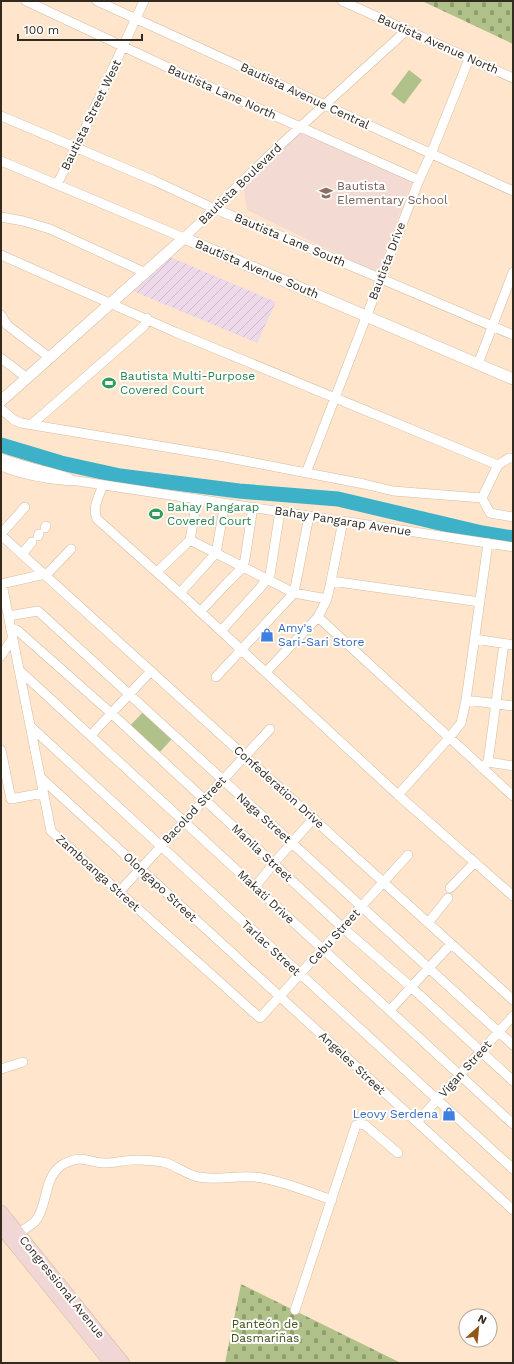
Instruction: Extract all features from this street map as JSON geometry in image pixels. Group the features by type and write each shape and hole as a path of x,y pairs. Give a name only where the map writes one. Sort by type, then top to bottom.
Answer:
{"main road":[{"name":"Congressional Avenue","path":"1,1212 18,1233 107,1358"},
{"name":"Congressional Avenue","path":"1,1227 107,1358 124,1363"}],"street":[{"name":"Bautista Lane North","path":"26,1 123,47 419,180"},
{"name":"Bautista Avenue Central","path":"97,1 324,106 513,191"},
{"name":"Bautista Street West","path":"57,184 76,148 144,1"},
{"name":"Bautista Avenue North","path":"342,1 513,78"},
{"name":"Bautista Boulevard","path":"2,398 50,358 184,238 300,127 407,30"},
{"name":"Bautista Drive","path":"306,473 419,180 469,59"},
{"name":"Bautista Lane South","path":"1,116 155,181 215,209 513,335"},
{"name":"Bautista Avenue South","path":"1,161 513,379"},
{"path":"1,217 23,221 50,229 146,272"},
{"path":"1,255 147,318 175,332 498,465"},
{"path":"478,364 513,272"},
{"path":"1,315 7,325 50,358"},
{"path":"32,424 144,326 147,318"},
{"path":"1,358 27,378"},
{"path":"1,409 14,420 21,423 197,452 364,484 393,491 482,498"},
{"name":"Bahay Pangarap Avenue","path":"1,458 32,469 55,473 78,481"},
{"path":"482,498 498,465 509,458 513,458"},
{"name":"Bahay Pangarap Avenue","path":"1,466 31,476 55,480 78,481 513,547"},
{"path":"104,485 95,509 94,514 97,519 222,631 398,795 513,896"},
{"path":"482,498 490,513 513,517"},
{"path":"157,572 190,540 197,499"},
{"path":"180,593 216,553 225,503"},
{"path":"2,537 25,507"},
{"path":"200,612 243,567 253,507"},
{"path":"222,631 270,575 280,512"},
{"path":"216,677 294,593 309,516"},
{"path":"266,672 318,617 327,598 343,521"},
{"path":"22,554 40,533"},
{"name":"Confederation Drive","path":"2,537 45,574 513,1000"},
{"path":"190,540 294,593 327,598"},
{"path":"398,795 450,738 461,723 466,700 488,543"},
{"path":"1,584 49,572 71,549"},
{"path":"331,581 480,602"},
{"name":"Zamboanga Street","path":"1,584 51,831 260,1018"},
{"name":"Naga Street","path":"8,616 38,612 513,1045"},
{"path":"318,617 450,738 485,765 513,796"},
{"name":"Manila Street","path":"10,628 17,630 111,713 343,928 513,1081"},
{"path":"1,656 12,639"},
{"path":"475,639 508,644 485,765"},
{"name":"Makati Drive","path":"18,670 513,1124"},
{"path":"91,736 151,671"},
{"path":"466,700 513,706"},
{"name":"Tarlac Street","path":"30,726 513,1169"},
{"name":"Bacolod Street","path":"119,892 270,729"},
{"path":"1,750 11,799 43,793"},
{"path":"485,765 513,766"},
{"name":"Olongapo Street","path":"40,777 280,997"},
{"path":"255,887 314,818"},
{"name":"Cebu Street","path":"260,1018 408,855"},
{"path":"450,888 475,862"},
{"path":"428,923 448,898"},
{"path":"390,1010 451,944"},
{"name":"Angeles Street","path":"280,997 513,1210"},
{"name":"Vigan Street","path":"417,1122 513,1016"},
{"path":"1,1069 23,1062"},
{"path":"296,1310 356,1126 360,1124 365,1125 398,1153"},
{"path":"18,1233 37,1220 42,1209 51,1178 55,1171 63,1165 77,1159 88,1159 105,1163 138,1160 164,1162 198,1177 218,1179 253,1177 272,1181 332,1200"}],"shaded area":[{"name":"Bautista Elementary School","path":"302,128 413,179 377,273 247,210 243,185"},
{"path":"170,257 276,302 257,343 133,291"}],"green space":[{"path":"422,1 513,1 513,44"},
{"path":"409,70 422,80 404,104 391,94"},
{"path":"143,712 172,739 158,754 129,727"},
{"name":"Panteón de Dasmariñas","path":"241,1284 401,1363 225,1363"}],"waterway":[{"path":"1,445 61,463 120,476 239,491 338,499 482,533 513,538"}],"place":[{"name":"Bautista Elementary School","path":"326,193"},
{"name":"Bautista Multi-Purpose Covered Court","path":"109,383"},
{"name":"Bahay Pangarap Covered Court","path":"156,514"},
{"name":"Amy's Sari-Sari Store","path":"267,635"},
{"name":"Leovy Serdena","path":"449,1114"}]}
